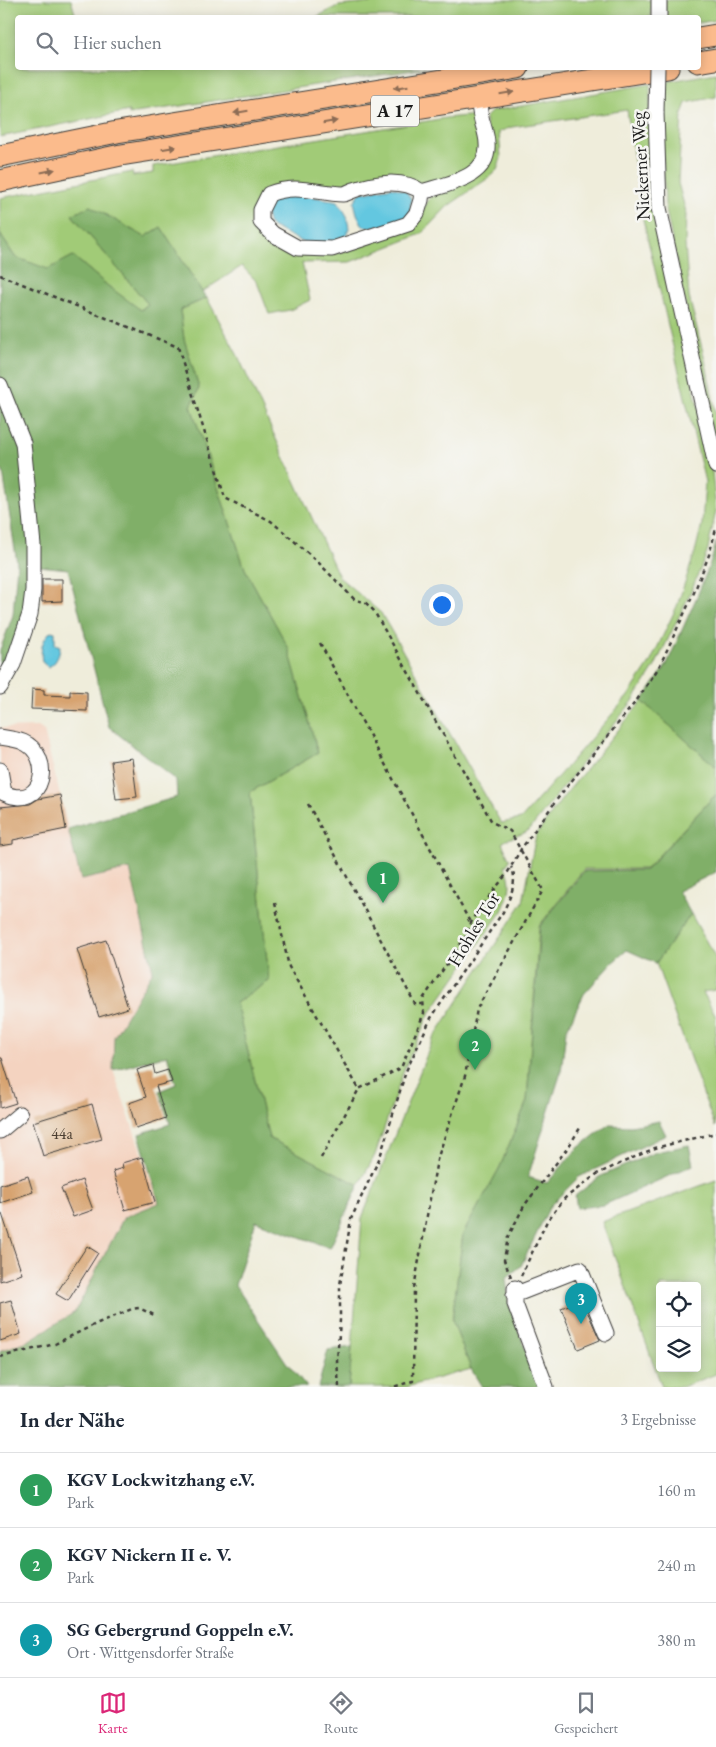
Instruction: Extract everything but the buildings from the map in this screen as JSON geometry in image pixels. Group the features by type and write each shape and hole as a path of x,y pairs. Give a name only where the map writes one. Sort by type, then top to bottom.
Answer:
{"highway":[{"path":"701,38 716,35"},
{"path":"701,62 716,59"},
{"name":"A 17","path":"0,156 117,132 505,70"},
{"name":"A 17","path":"0,181 121,155 655,70"}],"street":[{"path":"659,15 660,0"},
{"name":"Nickerner Weg","path":"658,70 656,112 659,208 716,466"},
{"path":"422,192 463,178 476,171 484,163 487,155 487,143 478,98"},
{"path":"382,183 401,184 416,188 422,192 417,213 408,224 332,250 298,248 273,234 262,222 261,210 269,194 282,188 320,190 345,194 353,190 382,183"},
{"path":"0,385 23,443 33,545 33,590 30,614 13,664 0,688"},
{"path":"0,737 24,742 32,748 39,759 42,772 40,783 36,791 14,798 4,793 0,770"},
{"path":"0,1131 20,1114"},
{"path":"546,1387 515,1304 515,1291 580,1269 606,1332"}],"path":[{"path":"0,275 178,348 226,498 270,521 316,560 355,600 365,602 374,611 492,822 510,831 543,890 477,1009 465,1076 437,1160 414,1288 413,1381 393,1387"},
{"name":"Hohles Tor","path":"339,1387 337,1361 340,1284 351,1219 380,1157 406,1071 431,1018 503,912 510,897 514,876 511,867 521,849 561,794 637,700 658,667 706,564 716,529"},
{"path":"320,643 471,924"},
{"path":"308,804 415,1004 423,1004"},
{"path":"320,1158 359,1089 401,1068 424,1013 423,999 466,936 482,906 511,867"},
{"path":"275,903 289,967 359,1089"},
{"path":"401,1068 406,1071"},
{"path":"515,1291 504,1260 508,1237 524,1206 569,1146 580,1128"},
{"path":"515,1291 547,1221 565,1198 597,1174 655,1148 716,1133"},
{"path":"0,1357 55,1344 132,1308 139,1308 154,1315"}],"shaded area":[{"path":"38,727 44,731 81,880 130,868 153,971 114,1037 113,1070 159,1203 124,1217 75,1312 28,1341 0,1351 0,728"}],"green space":[{"path":"0,0 71,0 75,15 15,15 15,70 412,70 129,114 129,111 0,137"},
{"path":"400,0 651,0 651,15 320,15 339,6"},
{"path":"665,0 716,0 716,20 701,23 701,15 665,15"},
{"path":"716,73 716,97 686,103 682,114 678,183 686,212 685,244 689,297 706,364 716,415 716,454 665,205 661,112 664,112 665,82"},
{"path":"650,84 650,112 652,112 651,185 660,248 692,379 712,472 716,511 707,553 689,596 654,668 633,701 531,828 525,833 502,843 510,860 505,867 510,884 505,905 428,1016 404,1070 375,1155 359,1185 269,1138 236,1003 269,981 250,792 318,753 288,647 245,569 191,406 199,388 184,339 180,310 207,298 238,356 339,577 381,613 501,823 521,819 628,696 650,663 677,606 702,524 705,482 642,215 627,110 512,127 499,132 501,158 497,170 448,206 421,234 350,262 302,263 310,300 290,310 269,314 257,282 242,266 202,292 161,227 145,237 90,206 72,215 148,304 140,310 73,256 48,270 15,257 0,234 0,198 132,172 133,176 153,173 153,166 446,118 466,116 474,118 480,127 483,141 482,160 475,168 462,176 432,187 406,181 383,180 348,186 281,185 267,192 260,202 258,223 263,231 297,251 310,254 333,254 353,249 409,228 417,219 433,193 463,182 476,174 484,166 488,157 489,145 485,118 492,111"},
{"path":"90,206 145,237 161,227 207,298 180,310 184,339 199,388 191,406 245,569 288,647 318,753 250,792 269,981 236,1003 269,1138 359,1185 330,1248 256,1221 235,1285 286,1362 307,1387 0,1387 0,1351 28,1341 75,1312 124,1217 159,1203 139,1134 170,1124 159,1091 176,1084 167,1055 113,1070 114,1037 153,971 130,869 81,880 68,829 177,797 176,780 109,727 68,569 30,565 27,611 0,671 0,650 13,615 17,563 3,472 0,467 0,234 15,257 48,269 73,256 108,286 141,310 148,304 72,215"},
{"path":"716,542 716,767 642,701 666,666 698,594"},
{"path":"642,701 716,767 716,794 646,869 584,869 539,926 527,1101 500,1167 463,1234 452,1320 471,1369 406,1387 349,1387 362,1218 433,1039 523,902 536,835 564,796"},
{"path":"716,794 716,872 678,891 691,914 656,963 627,950 613,962 584,994 566,1031 561,1072 528,1177 547,1183 578,1148 608,1125 631,1126 659,1121 666,1135 579,1177 550,1206 521,1266 506,1278 509,1304 539,1387 482,1387 471,1369 452,1320 463,1234 500,1167 527,1101 540,926 584,871 646,870"},
{"path":"691,914 716,959 716,990 703,992 716,1017 715,1127 656,963"},
{"path":"689,1145 693,1165 604,1205 577,1208 575,1196 599,1177 656,1152"},
{"path":"716,1180 716,1374 682,1387 662,1387 657,1372 701,1372 701,1282 656,1282 656,1370 602,1222"},
{"path":"352,1347 349,1387 318,1387 328,1350"}],"water":[{"path":"392,187 406,191 411,199 410,215 394,223 375,227 363,226 354,202 360,193"},
{"path":"283,192 338,201 347,216 349,229 343,242 310,246 269,225 266,209"},
{"path":"51,631 55,632 55,644 60,646 57,658 48,667 42,662 41,653 44,641"}],"place":[{"name":"KGV Lockwitzhang e.V.","path":"383,903"},
{"name":"KGV Nickern II e. V.","path":"475,1070"},
{"name":"SG Gebergrund Goppeln e.V.","path":"581,1324"}]}
